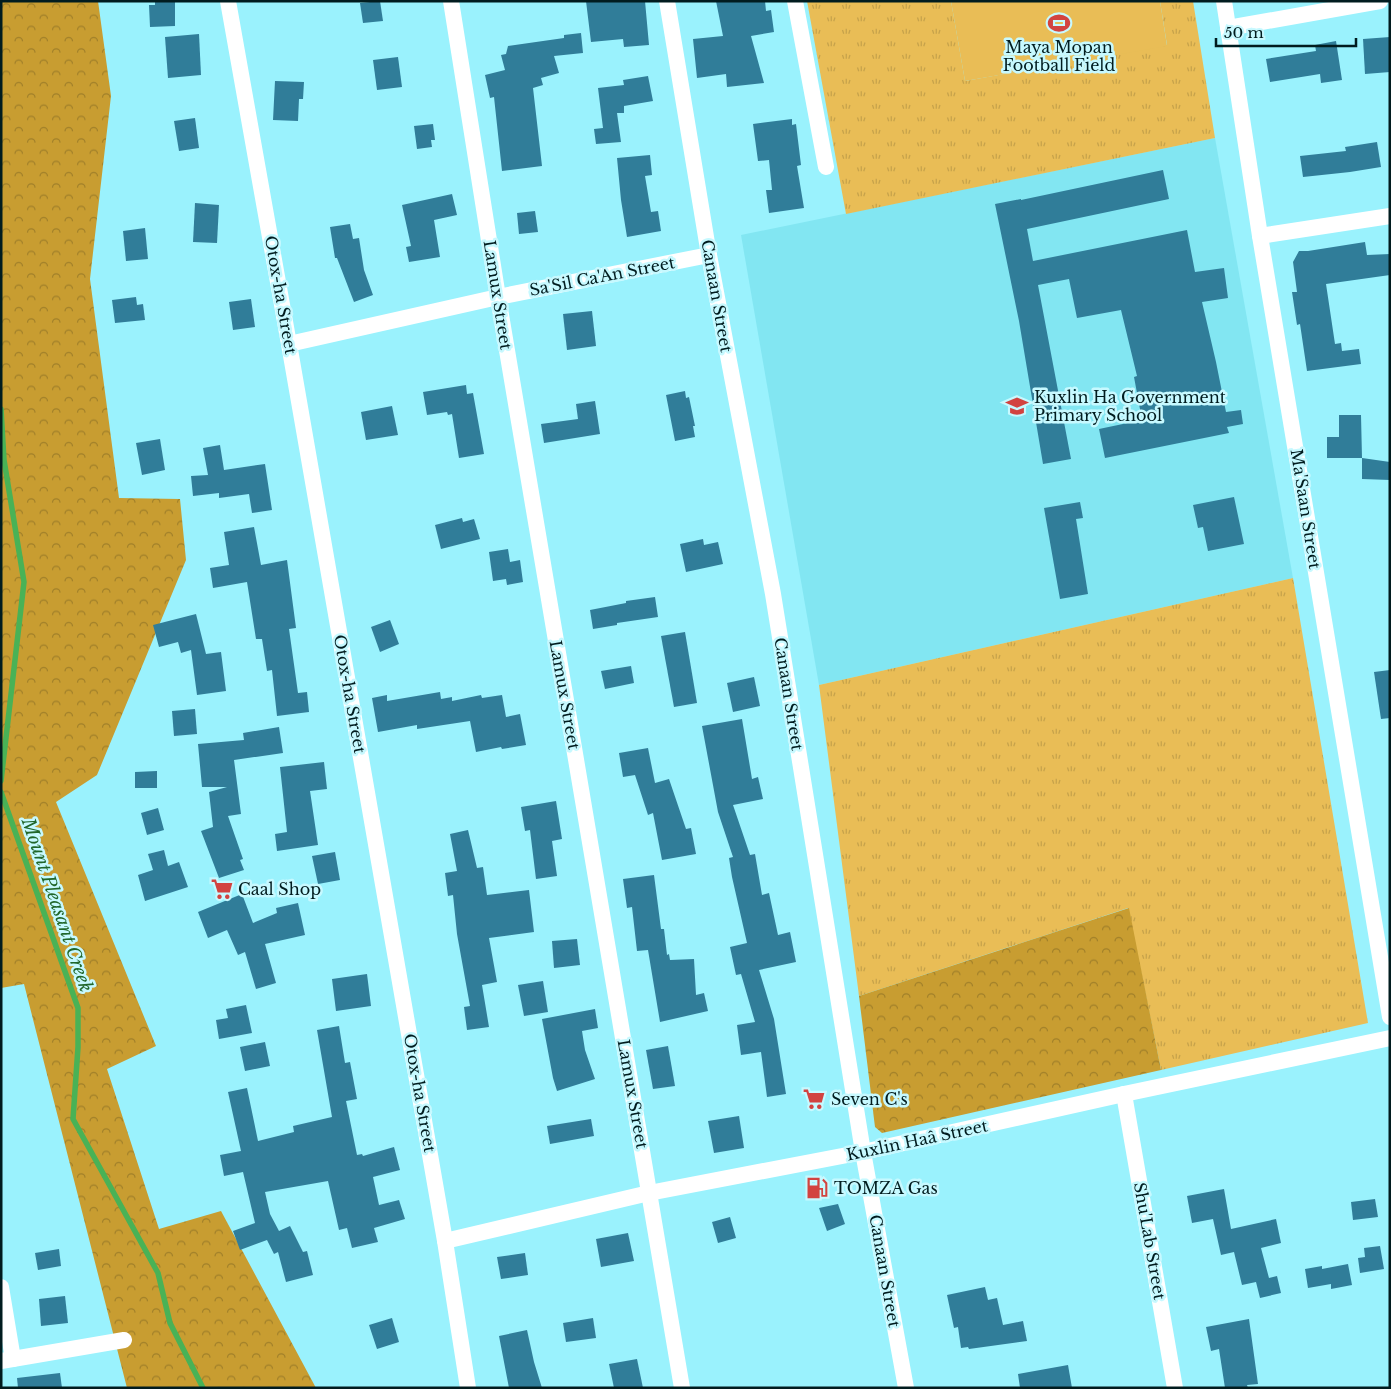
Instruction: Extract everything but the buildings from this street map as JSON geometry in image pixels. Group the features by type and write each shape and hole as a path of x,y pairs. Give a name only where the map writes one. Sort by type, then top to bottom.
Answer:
{"street":[{"name":"Otox-ha Street","path":"228,1 445,1241 468,1388"},
{"name":"Lamux Street","path":"451,1 498,297 682,1388"},
{"name":"Canaan Street","path":"667,1 709,255 773,594 863,1152 906,1388"},
{"path":"795,1 826,167"},
{"name":"Ma'Saan Street","path":"1224,1 1260,236 1390,1017"},
{"path":"1228,28 1380,1"},
{"path":"1260,236 1390,216"},
{"name":"Sa'Sil Ca'An Street","path":"289,344 498,297 709,255"},
{"name":"Kuxlin Haâ Street","path":"445,1241 649,1193 863,1152 1124,1094 1390,1038"},
{"name":"Shu'Lab Street","path":"1124,1094 1175,1388"},
{"path":"1,1287 7,1360 124,1340"}],"shaded area":[{"name":"Kuxlin Ha Government Primary School","path":"1215,138 1293,578 819,685 741,235"}],"green space":[{"path":"1,1 98,1 111,96 90,279 119,498 180,499 186,560 97,775 56,802 156,1046 107,1069 159,1229 221,1211 316,1388 127,1388 24,984 1,988"},
{"path":"807,1 951,1 965,81 1167,45 1160,1 1193,1 1215,138 846,214"},
{"name":"Maya Mopan Football Field","path":"951,1 1160,1 1167,46 965,81"},
{"path":"1293,578 1368,1023 1161,1070 1128,908 859,996 819,685"},
{"path":"1129,908 1161,1070 882,1133 875,1127 859,996"}],"waterway":[{"name":"Mount Pleasant Creek","path":"1,409 4,460 24,582 1,781"},
{"name":"Mount Pleasant Creek","path":"1,792 78,1008 78,1047 73,1119 158,1273 170,1323 203,1388"}],"place":[{"name":"Maya Mopan Football Field","path":"1059,23"},
{"name":"Kuxlin Ha Government Primary School","path":"1017,406"},
{"name":"Caal Shop","path":"222,889"},
{"name":"Seven C's","path":"814,1099"},
{"name":"TOMZA Gas","path":"817,1188"}]}
